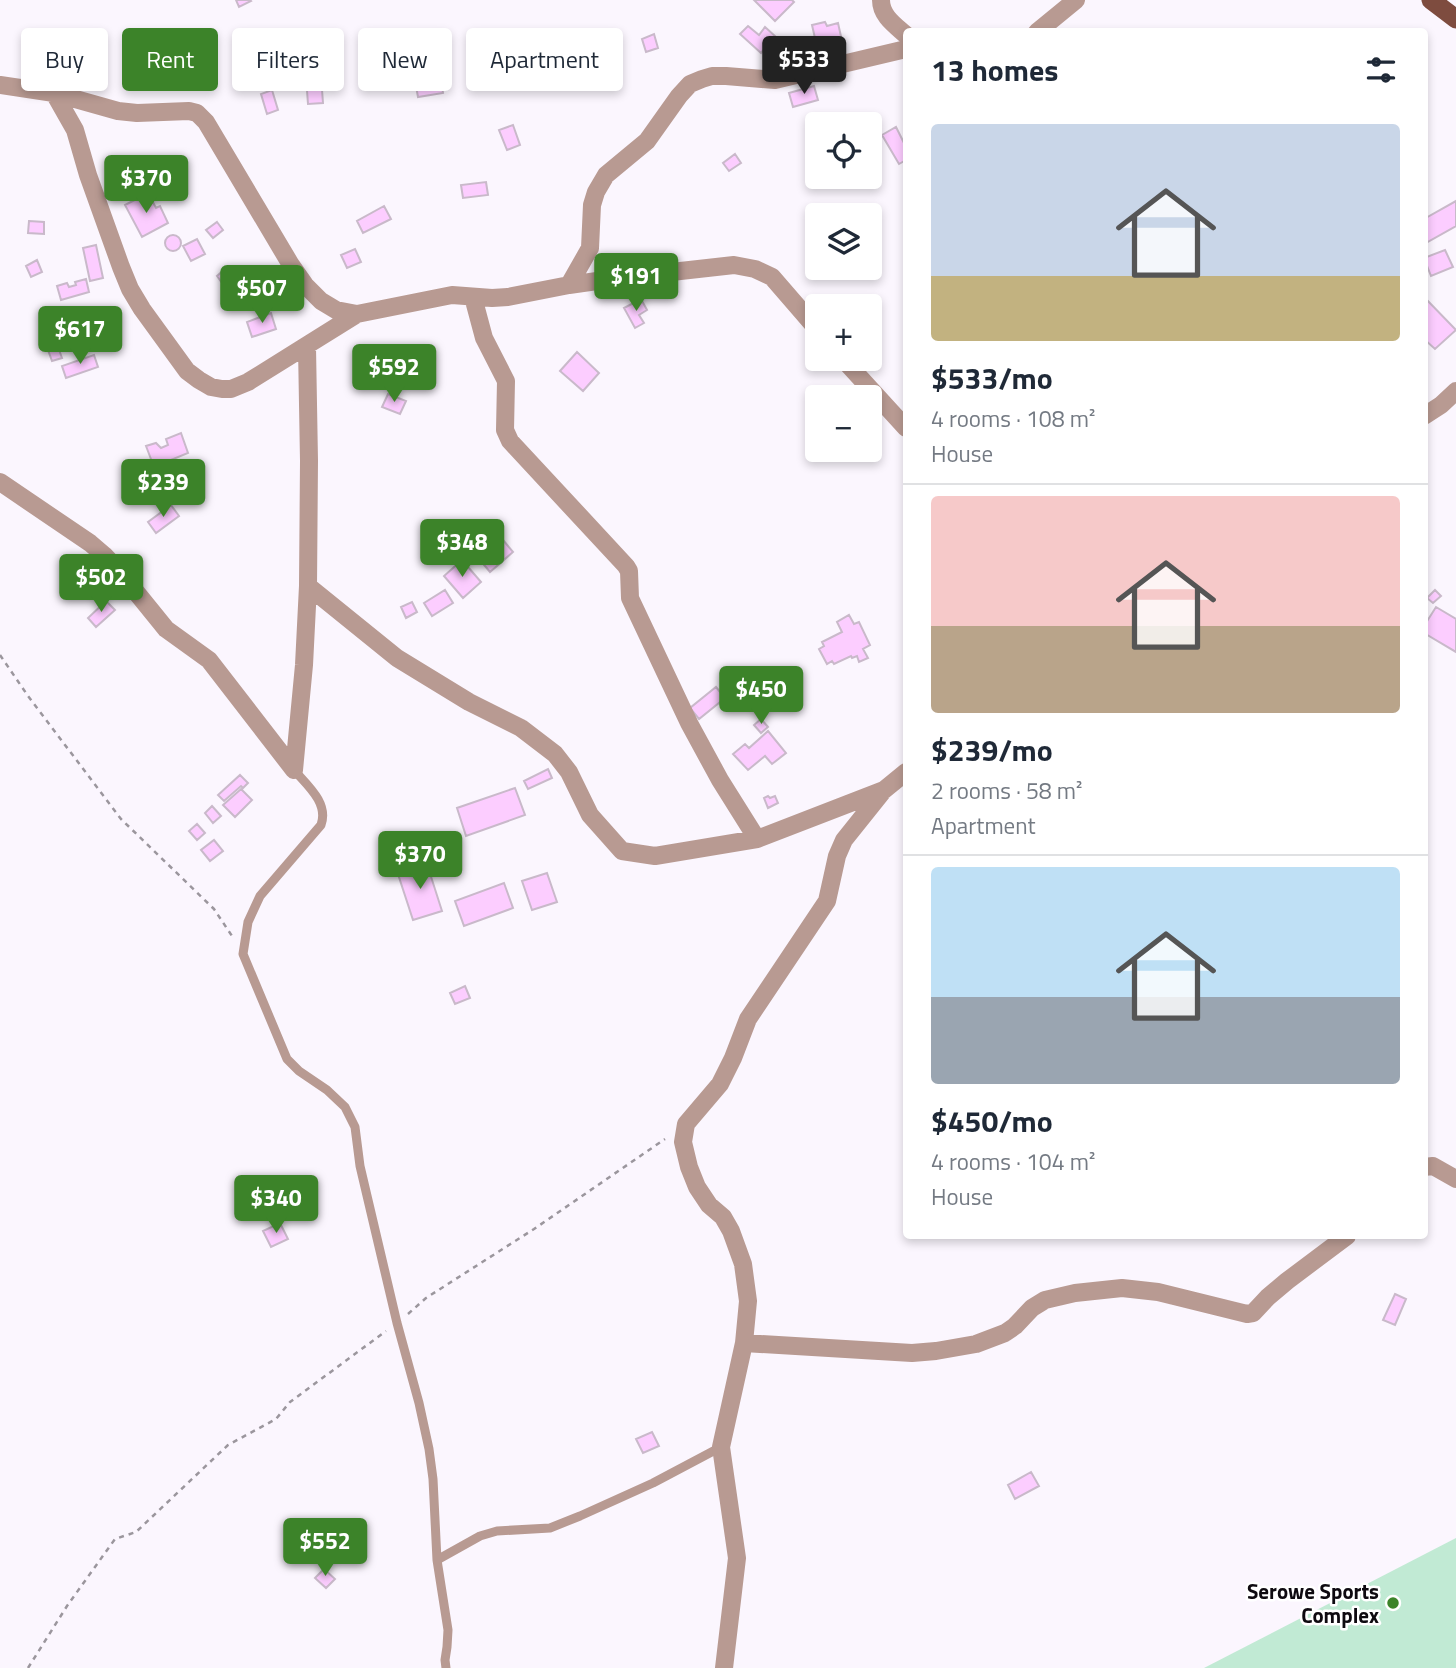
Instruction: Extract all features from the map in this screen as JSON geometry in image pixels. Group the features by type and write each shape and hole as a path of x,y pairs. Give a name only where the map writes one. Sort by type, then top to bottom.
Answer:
{"main road":[{"path":"1431,0 1456,19"}],"street":[{"path":"881,0 883,12 903,31"},
{"path":"1042,28 1076,0"},
{"path":"569,285 590,248 592,205 601,182 647,141 690,84 712,76 775,79 903,50"},
{"path":"0,85 54,93 118,111 197,113 206,122 305,285 321,301 336,310 357,314"},
{"path":"54,93 75,130 90,182 130,289 187,371 211,387 231,388 248,382 357,314 452,295 509,297 569,285 734,265 755,269 772,277 805,315"},
{"path":"473,297 484,338 506,380 507,436 626,566 629,571 630,598 689,723 757,839"},
{"path":"295,770 308,586 307,346"},
{"path":"854,371 903,425"},
{"path":"1428,413 1456,391"},
{"path":"0,482 104,555 166,629 209,660 295,770"},
{"path":"308,586 397,658 469,702 521,728 555,754 569,772 590,815 622,851 655,856 757,839 884,790"},
{"path":"724,1668 737,1558 721,1447 744,1343 748,1301 743,1264 727,1224 697,1187 689,1167 683,1142 686,1124 720,1084 748,1018 827,901 837,856 845,840 884,790 903,774"},
{"path":"1428,1167 1433,1166 1456,1179"},
{"path":"744,1343 912,1353 936,1352 976,1344 1005,1333 1032,1308 1045,1300 1075,1293 1122,1288 1158,1292 1247,1314 1253,1313 1287,1281 1343,1239"}],"lane":[{"path":"295,770 322,805 324,818 321,825 260,896 248,922 243,954 287,1059 345,1107 355,1127 360,1166 429,1449 437,1560 448,1630 446,1668"},
{"path":"437,1560 480,1536 497,1531 550,1528 653,1483 721,1447"}],"path":[{"path":"0,655 121,819 214,909 243,954"},
{"path":"28,1668 67,1606 115,1539 136,1532 228,1445 276,1419 290,1402 397,1323 426,1298 534,1229 686,1124"}],"green space":[{"name":"Serowe Sports Complex","path":"1456,1538 1456,1668 1204,1668"}],"building":[{"path":"236,0 250,0 251,1 239,7"},
{"path":"754,0 792,0 794,2 775,21"},
{"path":"825,22 827,26 838,23 842,41 817,47 812,25"},
{"path":"748,26 759,35 765,27 775,36 761,53 740,34"},
{"path":"654,34 658,48 646,52 642,39"},
{"path":"814,86 818,100 793,107 789,93"},
{"path":"272,91 278,110 267,114 261,94"},
{"path":"307,91 322,91 323,103 308,104"},
{"path":"417,91 443,91 443,93 418,97"},
{"path":"513,125 520,145 507,150 499,130"},
{"path":"896,127 903,141 903,162 899,164 882,135"},
{"path":"735,154 741,163 729,171 723,163"},
{"path":"486,182 488,195 463,198 461,185"},
{"path":"148,193 156,208 160,206 168,223 142,237 125,205"},
{"path":"1456,201 1456,226 1428,242 1428,217"},
{"path":"384,206 391,219 363,233 357,221"},
{"path":"29,221 44,222 44,234 28,233"},
{"path":"217,222 223,230 213,238 206,230"},
{"path":"170,235 176,235 181,243 179,249 170,251 165,246 165,240"},
{"path":"197,239 205,254 191,261 183,246"},
{"path":"96,245 103,278 90,281 83,248"},
{"path":"355,249 361,262 347,268 341,255"},
{"path":"1445,250 1453,267 1431,276 1428,256"},
{"path":"37,260 42,272 31,277 26,266"},
{"path":"225,269 230,275 222,283 217,276"},
{"path":"86,279 89,292 61,300 57,286 67,283 69,287"},
{"path":"641,299 647,310 639,315 644,323 635,328 624,308"},
{"path":"1428,301 1456,330 1435,349 1428,343"},
{"path":"271,313 276,329 252,337 247,322"},
{"path":"58,347 62,358 52,361 48,350"},
{"path":"577,352 599,373 583,391 560,371"},
{"path":"94,355 98,367 66,378 62,366"},
{"path":"388,394 406,401 400,414 382,407"},
{"path":"181,433 188,453 154,467 146,446 156,443 161,448 168,445 166,439"},
{"path":"171,505 179,516 156,533 148,522"},
{"path":"498,534 513,552 490,572 475,554"},
{"path":"462,560 481,582 463,598 444,576"},
{"path":"445,590 453,603 432,616 424,603"},
{"path":"1435,590 1441,596 1433,603 1428,597"},
{"path":"106,601 115,610 96,627 88,618"},
{"path":"412,602 417,612 406,618 401,607"},
{"path":"1436,607 1456,619 1456,652 1428,635 1428,620"},
{"path":"849,615 854,624 859,622 870,645 863,649 868,658 859,662 857,656 851,656 834,664 832,661 827,664 819,649 824,646 822,642 842,632 837,622"},
{"path":"716,687 725,698 699,719 690,708"},
{"path":"761,719 768,727 761,733 754,725"},
{"path":"768,731 786,753 772,764 765,756 748,770 733,754 745,744 749,748"},
{"path":"548,769 552,778 528,789 524,781"},
{"path":"240,775 248,783 224,801 218,795"},
{"path":"515,788 525,815 466,836 457,808"},
{"path":"241,789 252,800 235,817 223,805"},
{"path":"775,796 778,803 768,808 764,798"},
{"path":"212,806 221,816 213,823 205,813"},
{"path":"197,824 205,833 197,840 189,831"},
{"path":"214,840 223,851 210,861 201,850"},
{"path":"426,861 442,911 413,920 397,871"},
{"path":"547,873 557,902 532,910 522,881"},
{"path":"504,883 513,908 464,926 455,901"},
{"path":"465,986 470,998 455,1004 450,993"},
{"path":"280,1223 288,1239 271,1247 263,1231"},
{"path":"1395,1294 1406,1299 1395,1325 1383,1320"},
{"path":"652,1432 659,1446 643,1453 636,1439"},
{"path":"1031,1472 1039,1486 1015,1499 1008,1485"},
{"path":"324,1569 335,1579 326,1588 315,1578"}],"place":[{"name":"Serowe Sports Complex","path":"1393,1603"}]}
